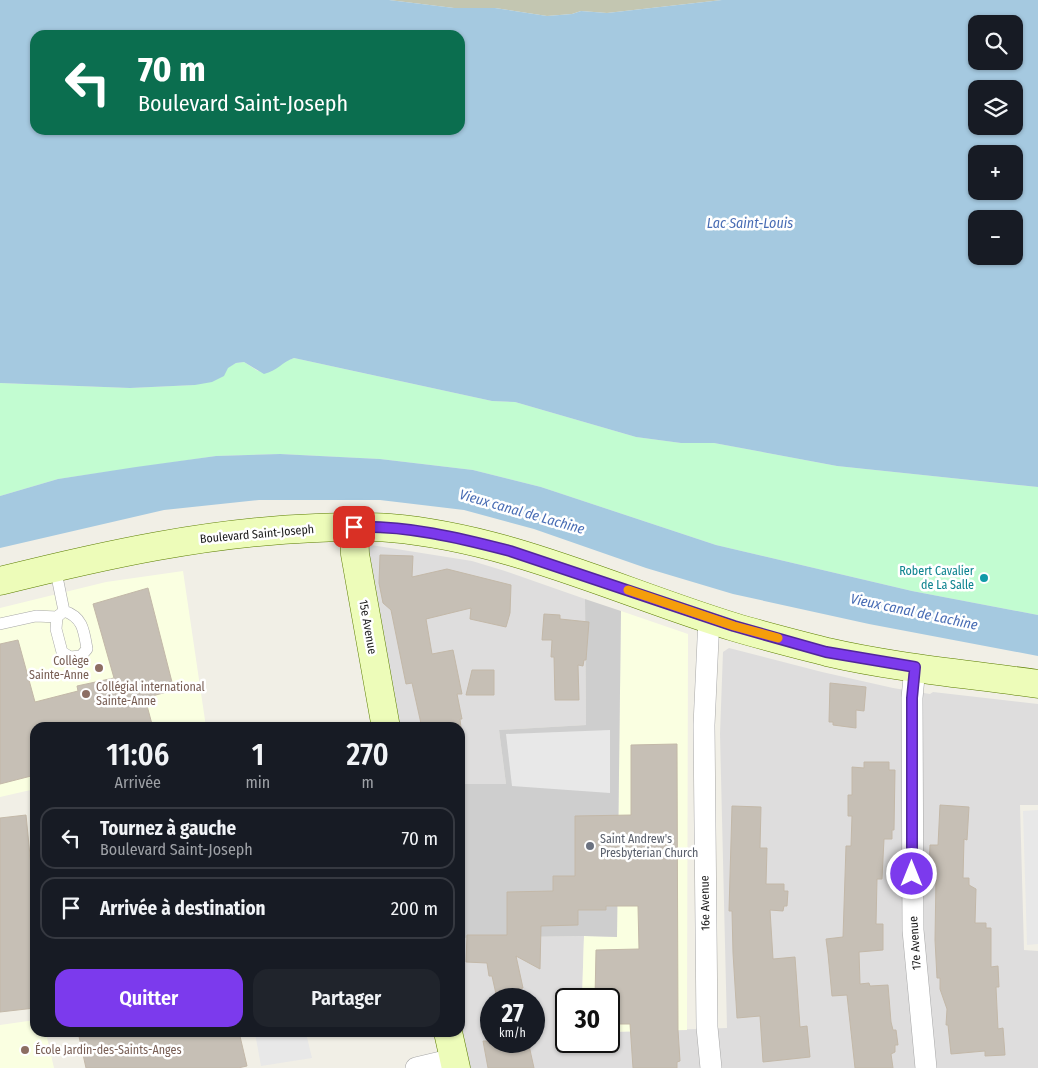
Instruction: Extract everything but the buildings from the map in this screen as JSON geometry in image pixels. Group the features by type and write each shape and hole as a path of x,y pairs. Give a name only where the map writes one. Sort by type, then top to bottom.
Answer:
{"street":[{"name":"Boulevard Saint-Joseph","path":"0,580 146,547 188,540 289,529 366,526 417,531 510,551 709,618 826,652 915,667 1038,684"},
{"name":"15e Avenue","path":"354,527 355,554 385,722"},
{"name":"16e Avenue","path":"709,618 704,724 707,1027 710,1068"},
{"name":"17e Avenue","path":"915,667 912,698 913,930 926,1068"},
{"path":"416,1068 455,1064 449,1037"}],"lane":[{"path":"0,624 36,616 61,614 55,567"}],"shaded area":[{"path":"389,0 722,0 607,13 581,11 572,14 547,16 495,8 454,8"},
{"path":"371,545 472,561 585,599 586,725 499,730 506,784 465,784 465,722 392,722 364,549"},
{"name":"Collège Sainte-Anne","path":"183,571 205,722 30,722 30,790 0,797 0,608 106,582"},
{"path":"585,599 621,611 617,937 465,938 465,784 506,784 499,730 586,725"},
{"path":"621,611 688,634 687,1030 620,1032 620,988 582,988 584,936 617,937"},
{"path":"729,648 893,688 930,694 933,692 1038,704 1038,805 1020,805 1024,950 1038,951 1038,1068 460,1068 460,1037 465,1037 465,938 584,936 582,988 555,988 555,1053 620,1053 620,1032 727,1028 720,734 723,652"},
{"path":"610,730 610,793 512,786 506,734"},
{"path":"1038,810 1038,944 1027,945 1023,811"},
{"name":"École Jardin-des-Saints-Anges","path":"30,1021 30,1037 47,1037 54,1068 0,1068 0,1025"},
{"path":"256,1037 307,1037 312,1058 261,1066"}],"green space":[{"path":"294,358 492,401 515,402 636,437 681,443 714,443 837,466 1038,487 1038,615 912,591 716,545 541,487 473,470 380,459 280,454 216,456 58,479 0,496 0,383 130,388 195,385 236,363 244,362 258,371"}],"water":[{"name":"Lac Saint-Louis","path":"0,0 389,0 454,8 495,8 547,16 572,14 581,11 607,13 722,0 1038,0 1038,487 837,466 714,443 681,443 636,437 515,402 492,401 294,358 264,374 244,362 236,363 228,368 224,376 212,382 195,385 130,388 0,383"},
{"name":"Vieux canal de Lachine","path":"280,454 380,459 473,470 541,487 716,545 912,591 1038,615 1038,656 869,624 733,594 646,568 534,529 464,510 380,500 259,500 164,510 0,548 0,496 58,479 136,467 216,456"}],"slow traffic":[{"path":"628,590 734,626 778,638"}],"place":[{"name":"Robert Cavalier de La Salle","path":"984,578"},
{"name":"Collège Sainte-Anne","path":"99,668"},
{"name":"Collégial international Sainte-Anne","path":"86,694"},
{"name":"Saint Andrew's Presbyterian Church","path":"590,846"},
{"name":"École Jardin-des-Saints-Anges","path":"25,1050"}],"route":[{"path":"354,527 366,526 417,531 475,542 510,551 734,626 826,652 915,667 912,698 912,874"}]}
